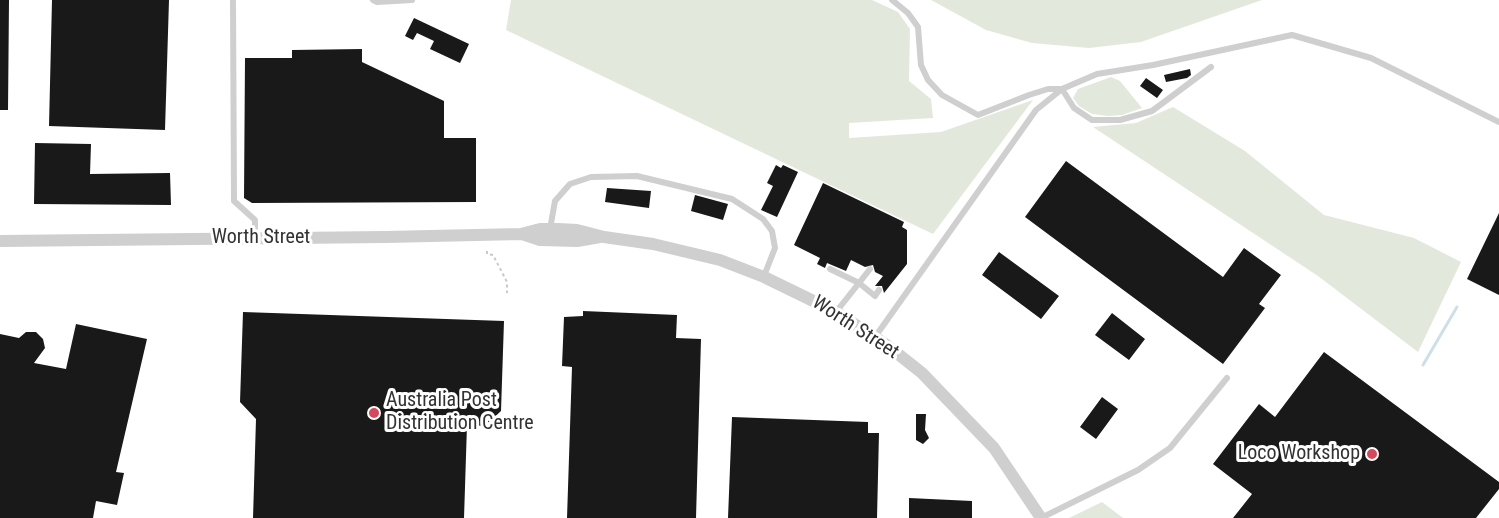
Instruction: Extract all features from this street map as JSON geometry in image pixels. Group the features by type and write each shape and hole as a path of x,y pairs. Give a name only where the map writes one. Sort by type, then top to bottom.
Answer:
{"street":[{"name":"Worth Street","path":"0,241 521,234 550,229 577,230 604,237 683,250 720,260 764,277 836,312 875,338 922,374 962,412 993,448 1041,518"},
{"name":"Worth Street","path":"521,234 540,240 577,241 604,237"}],"lane":[{"path":"232,0 234,201 255,220 255,237"},
{"path":"373,0 377,2 412,0"},
{"path":"892,0 908,13 918,27 921,65 928,80 942,95 971,113 985,114 1029,95 1048,89 1062,89"},
{"path":"875,338 1036,110 1062,89 1097,74 1292,35 1371,58 1499,122"},
{"path":"1062,89 1074,108 1092,120 1120,120 1152,111 1211,67"},
{"path":"550,229 555,201 570,184 591,177 637,176 732,199 763,219 772,231 775,248 764,277"},
{"path":"830,268 859,283 875,296 879,290"},
{"path":"836,312 870,269"},
{"path":"1041,518 1138,470 1170,448 1227,378"}],"path":[{"path":"487,251 487,254 492,255 507,282 507,293"}],"shaded area":[{"path":"511,0 872,0 898,12 910,29 909,81 931,99 933,118 849,123 849,138 941,132 1033,100 933,234 506,30"},
{"path":"931,0 1262,0 1141,42 1089,48 1032,43 986,30"},
{"path":"1111,77 1120,81 1142,108 1122,115 1092,114 1079,106 1073,98 1078,89"},
{"path":"1173,107 1245,151 1324,215 1414,238 1461,262 1418,352 1318,276 1093,127 1136,123"},
{"path":"1102,502 1123,518 1069,518"}],"building":[{"path":"0,0 9,0 8,110 0,110"},
{"path":"52,0 169,0 165,130 49,126"},
{"path":"414,18 469,44 460,63 430,49 434,41 417,33 413,40 405,36"},
{"path":"362,49 362,62 444,101 444,138 476,138 476,202 252,203 244,198 245,58 292,58 292,50"},
{"path":"1190,69 1191,75 1187,78 1166,82 1164,75"},
{"path":"1146,78 1163,90 1157,98 1140,86"},
{"path":"35,143 91,144 90,174 170,173 171,205 34,204"},
{"path":"1066,161 1223,277 1244,248 1281,275 1259,304 1265,308 1223,364 1025,217"},
{"path":"776,165 781,168 783,165 798,172 777,217 761,210 773,186 767,183"},
{"path":"823,183 904,222 902,227 907,230 907,264 884,293 882,286 875,286 883,276 875,272 873,265 865,267 851,260 846,271 827,263 825,268 817,264 820,258 794,245"},
{"path":"607,188 651,191 649,208 605,202"},
{"path":"695,195 728,204 723,220 691,211"},
{"path":"1499,213 1499,295 1467,279"},
{"path":"999,252 1059,296 1041,319 982,275"},
{"path":"583,311 677,315 676,338 701,339 696,518 567,518 572,367 562,366 564,317 583,316"},
{"name":"Australia Post Distribution Centre","path":"243,312 504,321 501,411 485,426 467,425 464,518 253,518 256,419 240,402"},
{"path":"1112,313 1145,339 1129,360 1095,335"},
{"path":"76,324 147,339 116,472 124,473 117,505 96,501 93,518 0,518 0,334 19,338 26,332 36,332 43,339 45,348 34,363 66,369"},
{"name":"Loco Workshop","path":"1324,352 1499,482 1499,489 1476,518 1233,518 1252,494 1213,464 1259,404 1275,417"},
{"path":"1102,397 1118,409 1096,439 1080,427"},
{"path":"916,414 926,414 925,430 929,438 923,444 916,440"},
{"path":"732,417 868,422 868,433 879,433 877,518 728,518"},
{"path":"909,498 972,501 972,518 909,518"}],"waterway":[{"path":"1423,365 1457,307"}],"place":[{"name":"Australia Post Distribution Centre","path":"374,413"},
{"name":"Loco Workshop","path":"1372,454"}]}
